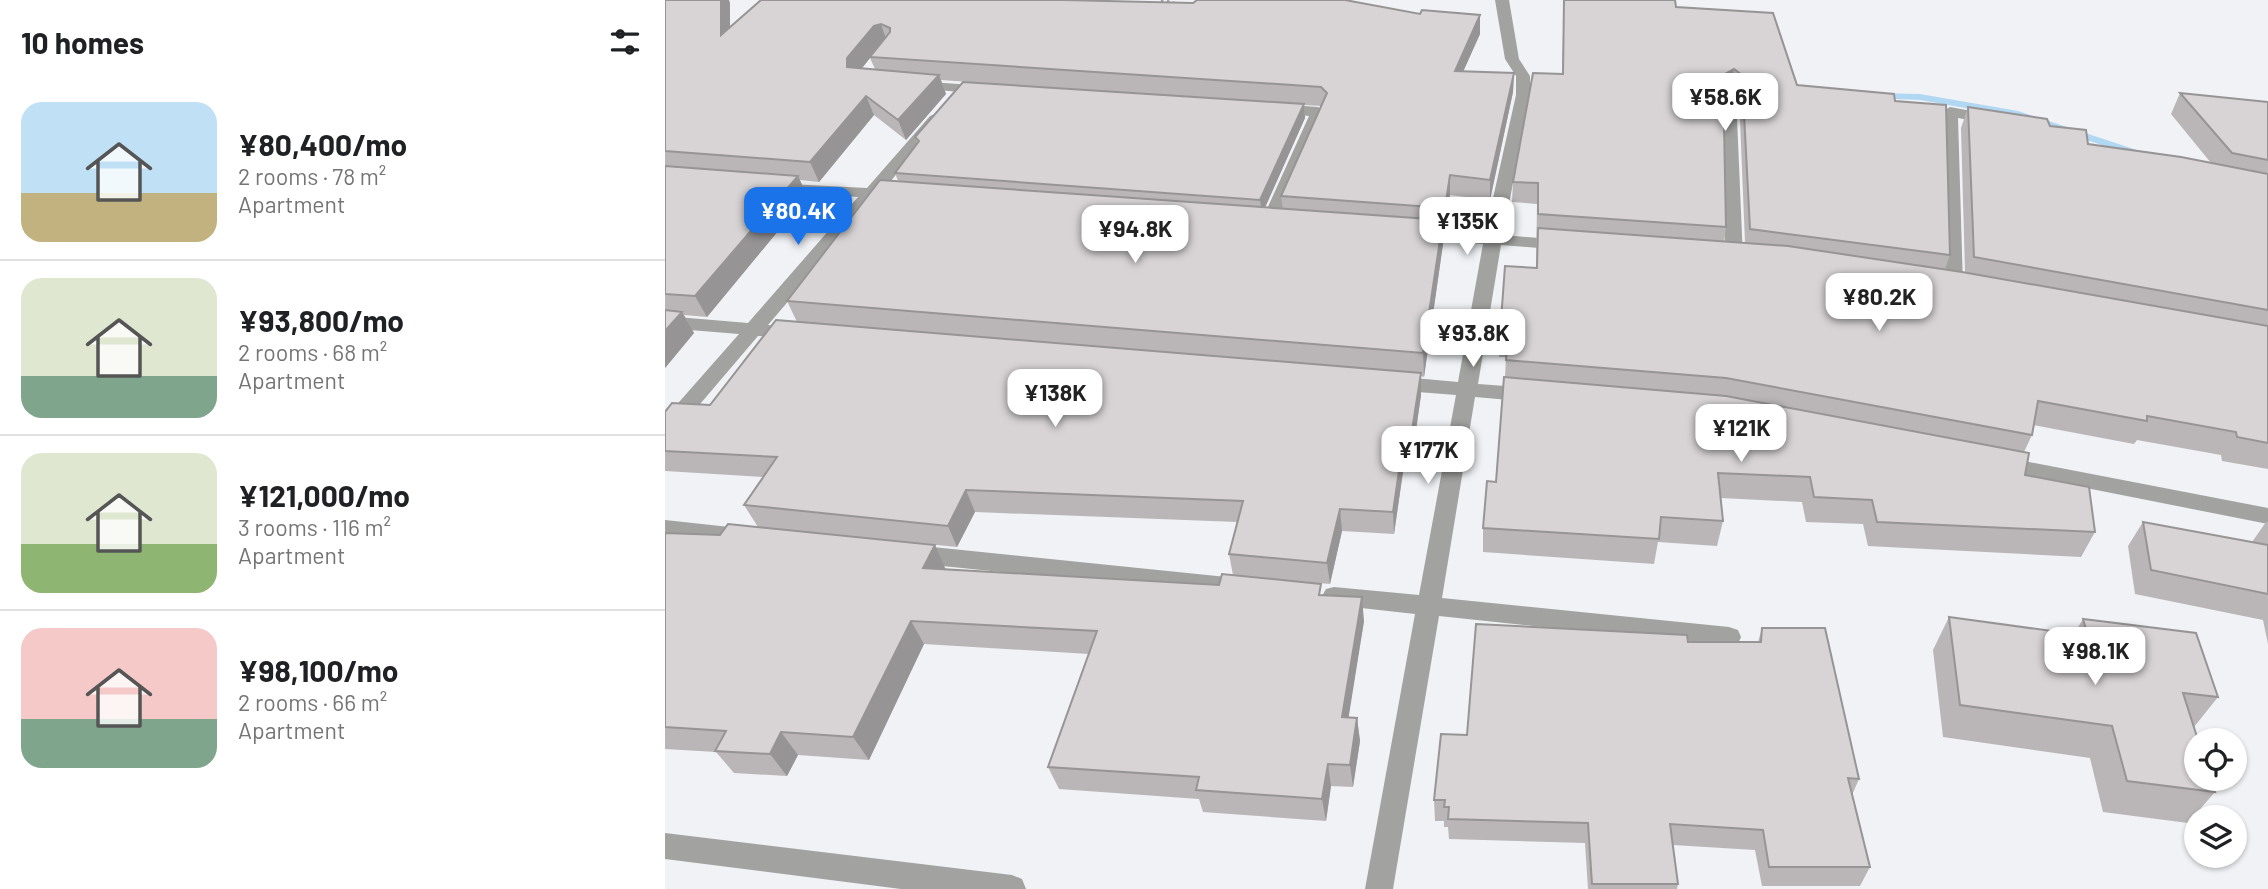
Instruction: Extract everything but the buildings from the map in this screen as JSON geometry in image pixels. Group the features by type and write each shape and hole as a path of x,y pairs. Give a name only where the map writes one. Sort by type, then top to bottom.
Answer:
{"street":[{"path":"1379,889 1493,239 1523,95 1523,81 1512,59 1502,0"},
{"path":"900,84 1003,91"},
{"path":"665,432 962,89"},
{"path":"1729,95 1734,258"},
{"path":"1263,108 1318,112 1270,222"},
{"path":"1954,286 1950,112 2012,124"},
{"path":"761,185 921,197"},
{"path":"1395,232 1587,247"},
{"path":"665,322 822,335"},
{"path":"1370,381 1547,396"},
{"path":"1981,461 2268,516"},
{"path":"665,529 776,540"},
{"path":"887,551 1262,589"},
{"path":"1317,595 1729,637"},
{"path":"665,846 1012,889"}],"waterway":[{"path":"1875,96 1920,97 2018,114 2149,156"}]}
